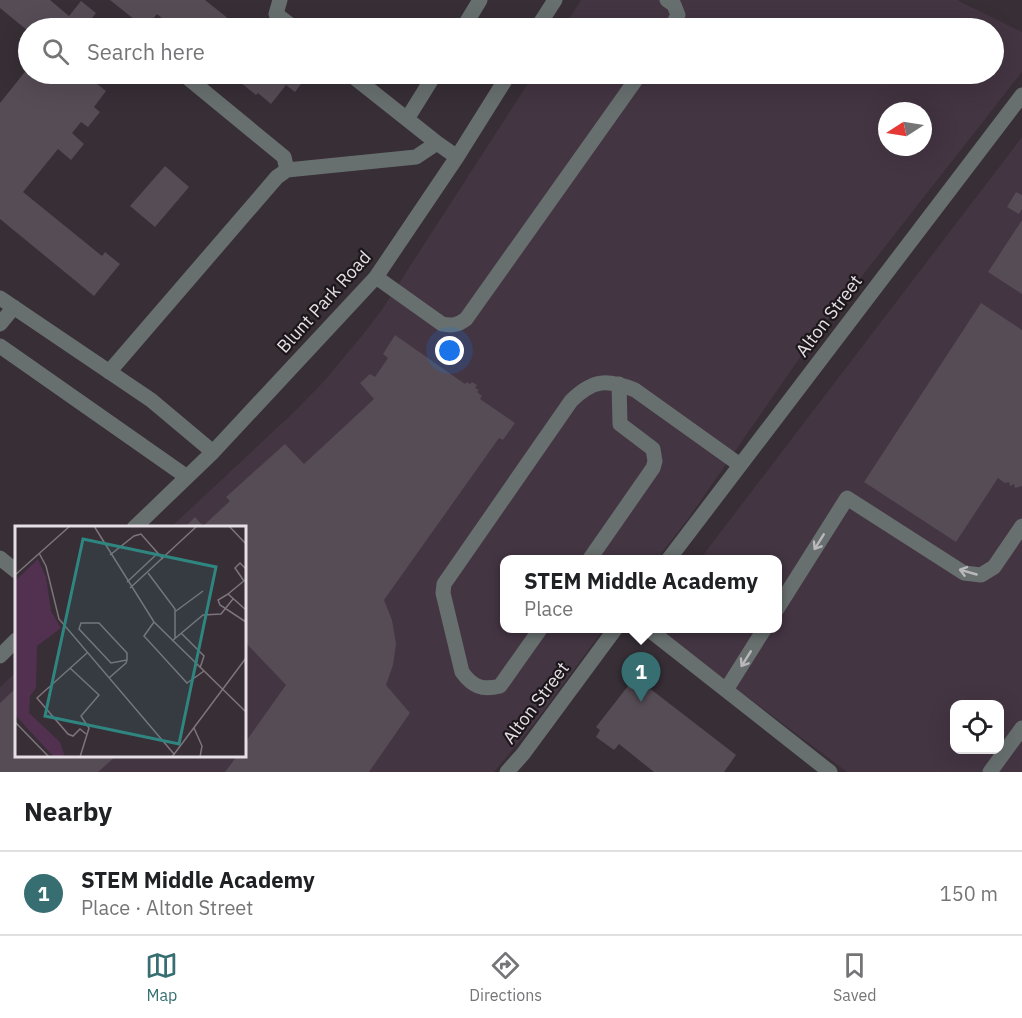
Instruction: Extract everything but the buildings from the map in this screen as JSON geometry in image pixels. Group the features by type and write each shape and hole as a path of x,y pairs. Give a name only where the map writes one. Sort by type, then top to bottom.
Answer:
{"street":[{"path":"280,0 276,14 281,18"},
{"path":"469,18 480,0"},
{"path":"543,18 555,0"},
{"path":"667,0 674,5 678,15 676,18"},
{"path":"195,84 284,157 287,170"},
{"path":"363,84 457,157"},
{"path":"407,119 429,84"},
{"name":"Blunt Park Road","path":"136,526 213,452 376,277 457,157 503,84"},
{"path":"376,277 442,324 451,326 466,319 633,84"},
{"name":"Alton Street","path":"672,555 1022,95"},
{"path":"109,372 277,177 287,170 416,157 437,143"},
{"path":"0,298 151,400 213,452"},
{"path":"0,324 14,307"},
{"path":"0,346 187,477"},
{"path":"537,633 500,686 490,689 479,688 462,672 444,602 444,584 571,401 581,392 598,384 619,384 635,390 740,465"},
{"path":"592,555 653,468 655,461 653,449 620,424 619,384"},
{"path":"782,601 847,498 964,573 981,575 994,567 1022,526"},
{"path":"0,558 15,570"},
{"name":"Alton Street","path":"507,772 523,754 612,633"},
{"path":"653,633 830,772"},
{"path":"726,690 762,633"},
{"path":"0,656 15,641"},
{"path":"990,772 1022,728"}],"shaded area":[{"path":"581,0 957,0 994,18 569,18"},
{"path":"1004,23 1022,32 1022,72 815,336 688,519 660,555 500,555 500,633 601,633 530,729 494,772 0,772 0,687 15,673 15,757 246,757 246,526 172,526 295,411 325,380 381,311 528,84 1004,84"},
{"path":"1022,137 1022,772 847,772 662,633 782,633 782,555 703,555"}],"place":[{"name":"STEM Middle Academy","path":"641,702"}]}
